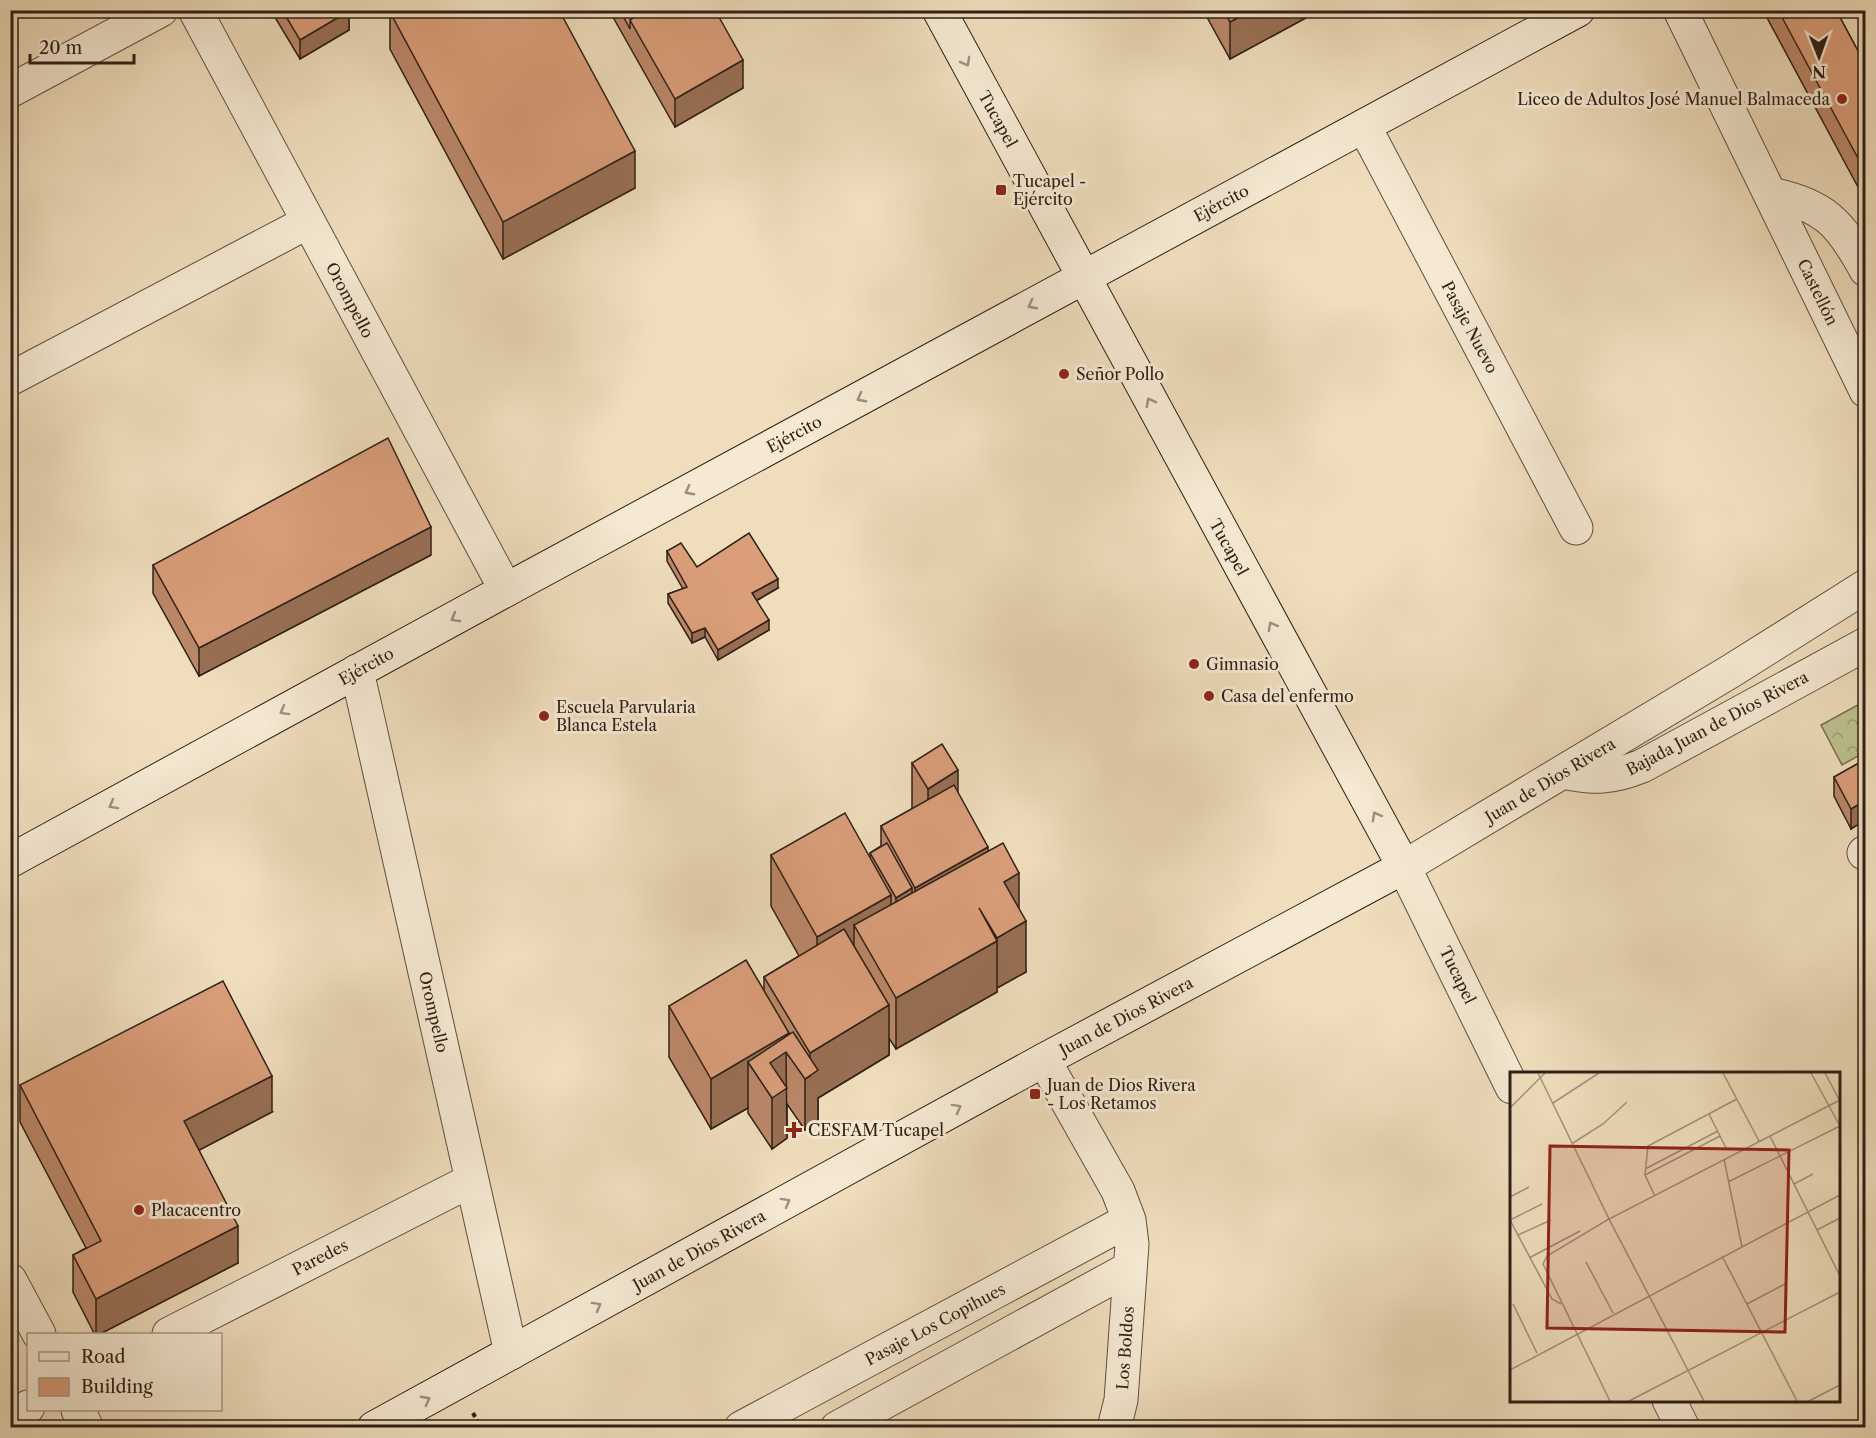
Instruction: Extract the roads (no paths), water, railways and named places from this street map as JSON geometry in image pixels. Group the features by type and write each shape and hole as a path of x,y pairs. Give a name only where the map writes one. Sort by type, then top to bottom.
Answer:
{"street":[{"path":"10,92 161,10"},
{"name":"Orompello","path":"195,10 506,590"},
{"name":"Tucapel","path":"939,10 1404,867 1510,1083"},
{"name":"Ejército","path":"10,861 1578,10"},
{"name":"Castellón","path":"1680,10 1866,391"},
{"name":"Pasaje Nuevo","path":"1364,126 1576,528"},
{"path":"1770,194 1805,204 1832,220 1845,234 1866,270"},
{"path":"10,379 308,222"},
{"name":"Juan de Dios Rivera","path":"374,1428 1044,1060 1404,867 1731,671 1866,586"},
{"name":"Bajada Juan de Dios Rivera","path":"1563,772 1584,777 1605,777 1642,766 1866,644"},
{"name":"Orompello","path":"357,671 511,1353"},
{"name":"Los Boldos","path":"1044,1060 1118,1191 1129,1220 1132,1244 1121,1400 1114,1428"},
{"name":"Paredes","path":"173,1333 472,1180"},
{"name":"Pasaje Los Copihues","path":"741,1428 1129,1220"},
{"path":"837,1428 1130,1269"},
{"path":"10,1280 38,1333"},
{"path":"1670,1402 1683,1428"},
{"path":"10,1416 27,1408"},
{"path":"78,1411 87,1428"}],"place":[{"name":"Liceo de Adultos José Manuel Balmaceda","path":"1842,99"},
{"name":"Tucapel - Ejército","path":"1001,190"},
{"name":"Señor Pollo","path":"1064,374"},
{"name":"Gimnasio","path":"1194,664"},
{"name":"Casa del enfermo","path":"1209,696"},
{"name":"Escuela Parvularia Blanca Estela","path":"544,716"},
{"name":"Juan de Dios Rivera - Los Retamos","path":"1035,1094"},
{"name":"CESFAM Tucapel","path":"794,1130"},
{"name":"Placacentro","path":"139,1210"}]}
